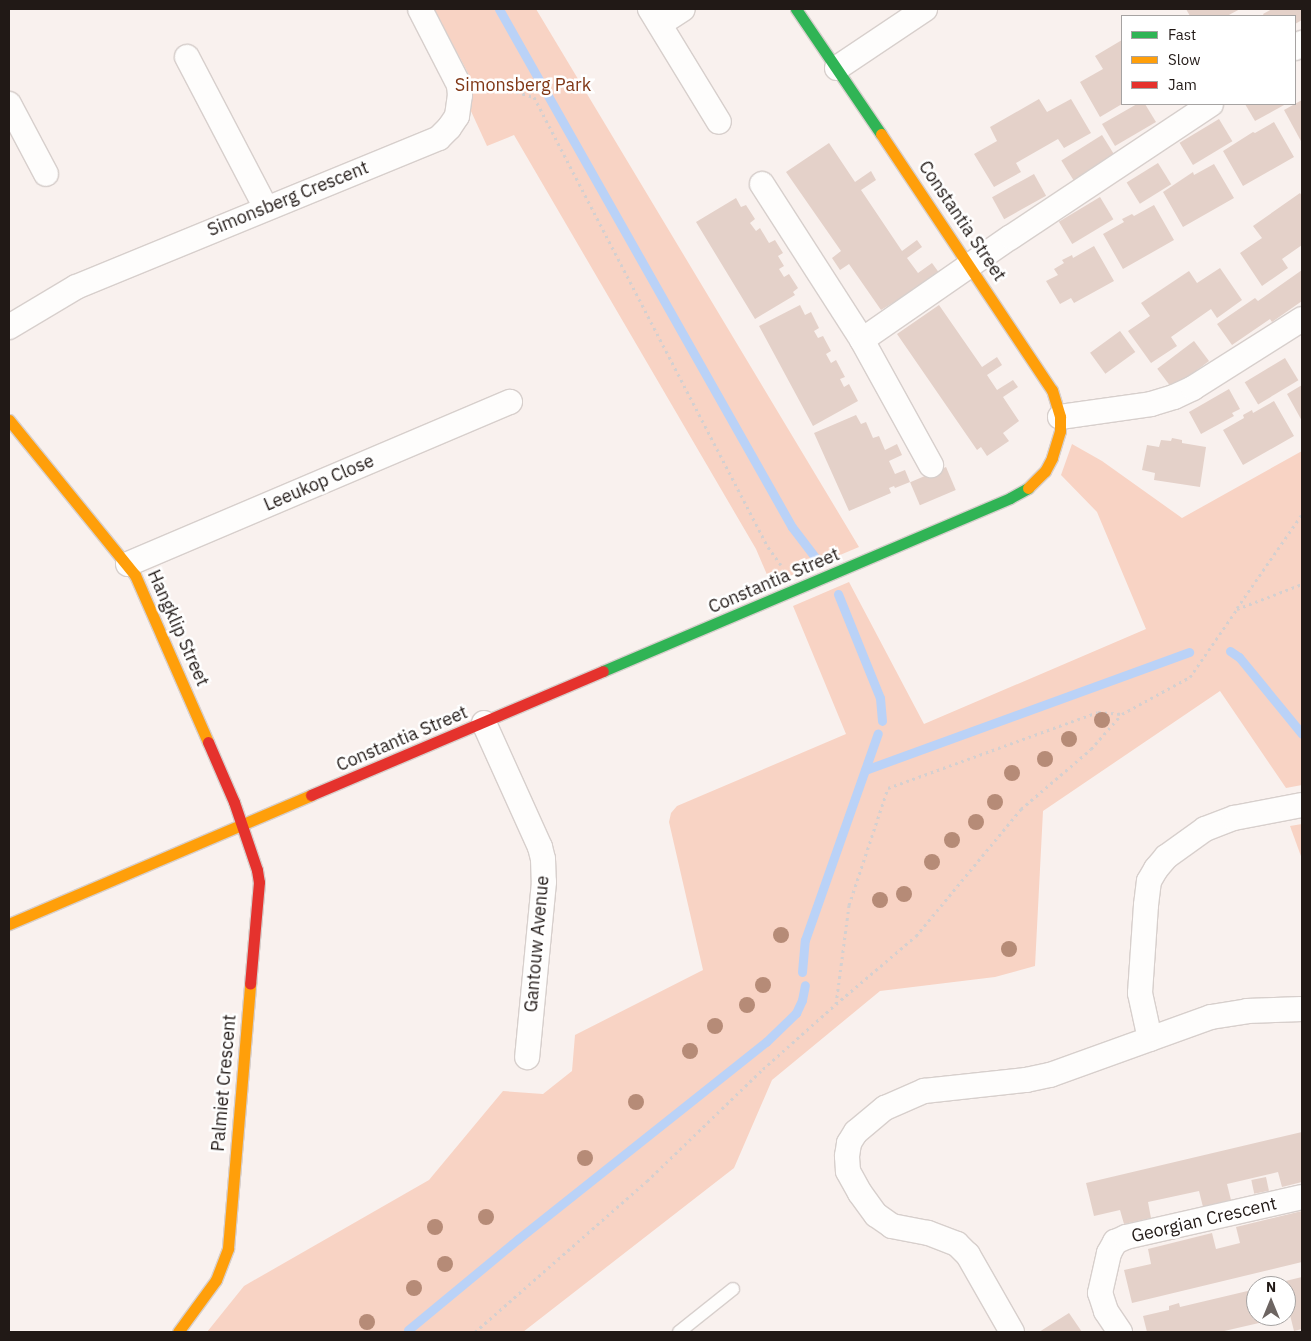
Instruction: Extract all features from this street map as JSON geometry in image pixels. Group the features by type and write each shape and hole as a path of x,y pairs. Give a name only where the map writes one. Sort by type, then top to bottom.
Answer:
{"street":[{"name":"Simonsberg Crescent","path":"9,327 76,287 439,138 449,128 460,106 459,85 420,9"},
{"path":"682,9 655,16 718,122"},
{"name":"Constantia Street","path":"9,924 799,590 1023,492 1045,471 1052,458 1060,431 1060,417 1052,390 970,264 796,9"},
{"path":"837,68 925,9"},
{"path":"187,57 266,208"},
{"path":"9,104 46,174"},
{"path":"862,340 970,264 1209,105"},
{"path":"762,184 862,340 931,465"},
{"path":"1060,417 1151,404 1180,394 1193,388 1302,319"},
{"name":"Leeukop Close","path":"128,564 510,402"},
{"name":"Hangklip Street","path":"9,420 128,564 142,586 234,802 242,826"},
{"name":"Gantouw Avenue","path":"484,723 540,847 543,859 544,882 527,1057"},
{"path":"1150,1039 1140,993 1149,881 1156,869 1166,857 1205,829 1234,818 1302,805"},
{"name":"Palmiet Crescent","path":"178,1332 216,1280 228,1248 259,882 257,870 242,826"},
{"path":"1012,1332 968,1255 956,1244 928,1233 892,1226 876,1215 860,1193 848,1171 847,1156 849,1143 856,1132 885,1108 924,1091 1026,1080 1050,1075 1189,1024 1229,1014 1302,1009"},
{"name":"Georgian Crescent","path":"1120,1332 1106,1311 1100,1293 1109,1253 1115,1242 1126,1237 1302,1197"}],"lane":[{"path":"688,1330 733,1289"}],"path":[{"path":"455,75 534,97 768,548 799,590"},
{"path":"475,1332 647,1181 764,1069 836,1004 916,936 1021,809 1092,749 1122,714 1190,677 1302,514"},
{"path":"1236,609 1302,584"},
{"path":"836,1004 849,905 888,788 1098,712 1122,714"}],"green space":[{"name":"Simonsberg Park","path":"434,9 536,9 859,547 771,584 756,549 514,135 487,146 470,109 473,88 470,77"},
{"path":"1072,444 1102,461 1182,518 1302,451 1302,785 1286,788 1220,691 1043,811 1035,966 995,977 880,991 772,1080 734,1168 523,1332 207,1332 244,1286 429,1180 503,1091 543,1094 572,1071 575,1035 703,970 669,822 671,813 677,806 846,734 793,606 849,582 924,724 1146,629 1097,512 1061,475"},
{"path":"1302,824 1302,859 1290,826"}],"building":[{"path":"1186,9 1240,9 1229,15 1189,15"},
{"path":"1272,9 1302,9 1302,20 1296,23 1296,15 1263,14"},
{"path":"1121,41 1121,105 1100,117 1080,82 1103,69 1095,56"},
{"path":"1039,99 1047,112 1071,99 1091,133 1064,148 1058,139 1016,163 1021,172 994,187 974,154 997,141 990,127"},
{"path":"1302,100 1302,143 1284,110"},
{"path":"1135,105 1146,105 1156,122 1115,146 1102,124"},
{"path":"1246,105 1284,105 1255,121"},
{"path":"1219,119 1232,141 1193,165 1180,143"},
{"path":"1274,122 1294,157 1243,186 1223,151 1253,132 1255,133"},
{"path":"1102,135 1115,156 1075,182 1061,160"},
{"path":"829,143 855,182 871,171 876,180 861,190 902,251 917,240 922,247 907,258 918,273 932,263 945,281 903,310 896,301 881,310 849,264 840,270 832,258 841,251 786,172"},
{"path":"1158,163 1171,184 1140,204 1127,183"},
{"path":"1214,164 1234,198 1183,227 1163,192 1193,172 1194,175"},
{"path":"1034,174 1046,196 1004,219 992,197"},
{"path":"1300,193 1302,196 1302,245 1282,259 1288,268 1262,286 1240,253 1262,238 1253,226"},
{"path":"1100,197 1113,219 1072,244 1059,222"},
{"path":"736,198 741,207 746,205 755,219 750,223 756,231 760,228 769,243 775,240 783,253 778,256 784,266 779,269 784,277 789,274 798,288 793,292 795,295 755,319 696,222"},
{"path":"1154,205 1174,240 1123,269 1103,234 1124,222 1122,219 1132,214 1134,216"},
{"path":"1094,246 1114,281 1074,303 1071,298 1060,304 1046,281 1058,275 1054,269 1064,263 1062,260 1072,255 1073,258"},
{"path":"1220,268 1242,300 1217,318 1211,309 1171,337 1177,346 1151,363 1128,331 1150,316 1141,303 1189,271 1197,283"},
{"path":"1302,270 1302,301 1272,322 1270,319 1232,345 1217,324 1255,298 1258,301"},
{"path":"800,305 805,315 811,312 819,328 814,331 818,338 823,336 831,351 826,354 831,363 836,360 845,377 840,379 844,387 849,384 858,401 813,426 759,326"},
{"path":"939,305 982,367 997,357 1002,365 987,375 997,390 1013,380 1018,387 1003,397 1019,421 1003,433 1009,441 987,456 981,447 977,450 897,334"},
{"path":"1120,331 1135,352 1105,374 1090,353"},
{"path":"1194,341 1209,361 1172,389 1157,369"},
{"path":"1285,358 1298,380 1258,404 1245,382"},
{"path":"1302,385 1302,421 1287,394"},
{"path":"1229,389 1240,409 1232,413 1234,416 1201,434 1189,412"},
{"path":"1274,401 1294,436 1243,465 1223,430 1244,418 1243,415 1252,410 1253,413"},
{"path":"856,415 861,424 866,422 873,438 879,436 885,450 897,444 902,455 889,461 895,474 905,470 910,482 895,488 894,486 889,488 891,493 849,511 814,433"},
{"path":"1172,438 1182,440 1182,443 1206,447 1200,487 1154,480 1155,473 1142,470 1147,445 1159,447 1161,440 1171,441"},
{"path":"946,467 956,490 920,505 910,482"},
{"path":"1302,1132 1302,1182 1282,1187 1278,1172 1227,1184 1231,1200 1203,1207 1199,1191 1148,1202 1151,1218 1124,1224 1120,1210 1094,1216 1086,1183"},
{"path":"1266,1177 1269,1191 1254,1194 1251,1180"},
{"path":"1302,1211 1302,1262 1132,1303 1124,1270 1151,1264 1148,1249 1212,1233 1216,1249 1240,1243 1236,1227"},
{"path":"1302,1277 1302,1329 1294,1331 1293,1326 1296,1326 1296,1278"},
{"path":"1246,1291 1246,1326 1220,1332 1147,1332 1143,1316 1169,1310 1169,1306 1179,1303 1180,1307"},
{"path":"1069,1313 1082,1332 1039,1332"}],"waterway":[{"path":"499,9 792,527 818,561"},
{"path":"838,594 880,698 882,721"},
{"path":"1230,651 1239,657 1302,734"},
{"path":"865,770 1189,652"},
{"path":"802,972 805,940 878,733"},
{"path":"408,1330 518,1239 766,1042 796,1013 802,1000 805,985"}],"traffic: fast":[{"path":"796,9 881,134"},
{"path":"603,671 1010,498 1028,488"}],"traffic: slow":[{"path":"881,134 1052,390 1060,417 1060,431 1052,458 1045,471 1028,488"},
{"path":"9,420 135,575 208,742"},
{"path":"9,924 311,795"},
{"path":"178,1332 216,1280 228,1248 250,984"}],"traffic: jam":[{"path":"311,795 603,671"},
{"path":"208,742 234,802 257,870 259,882 250,984"}]}
